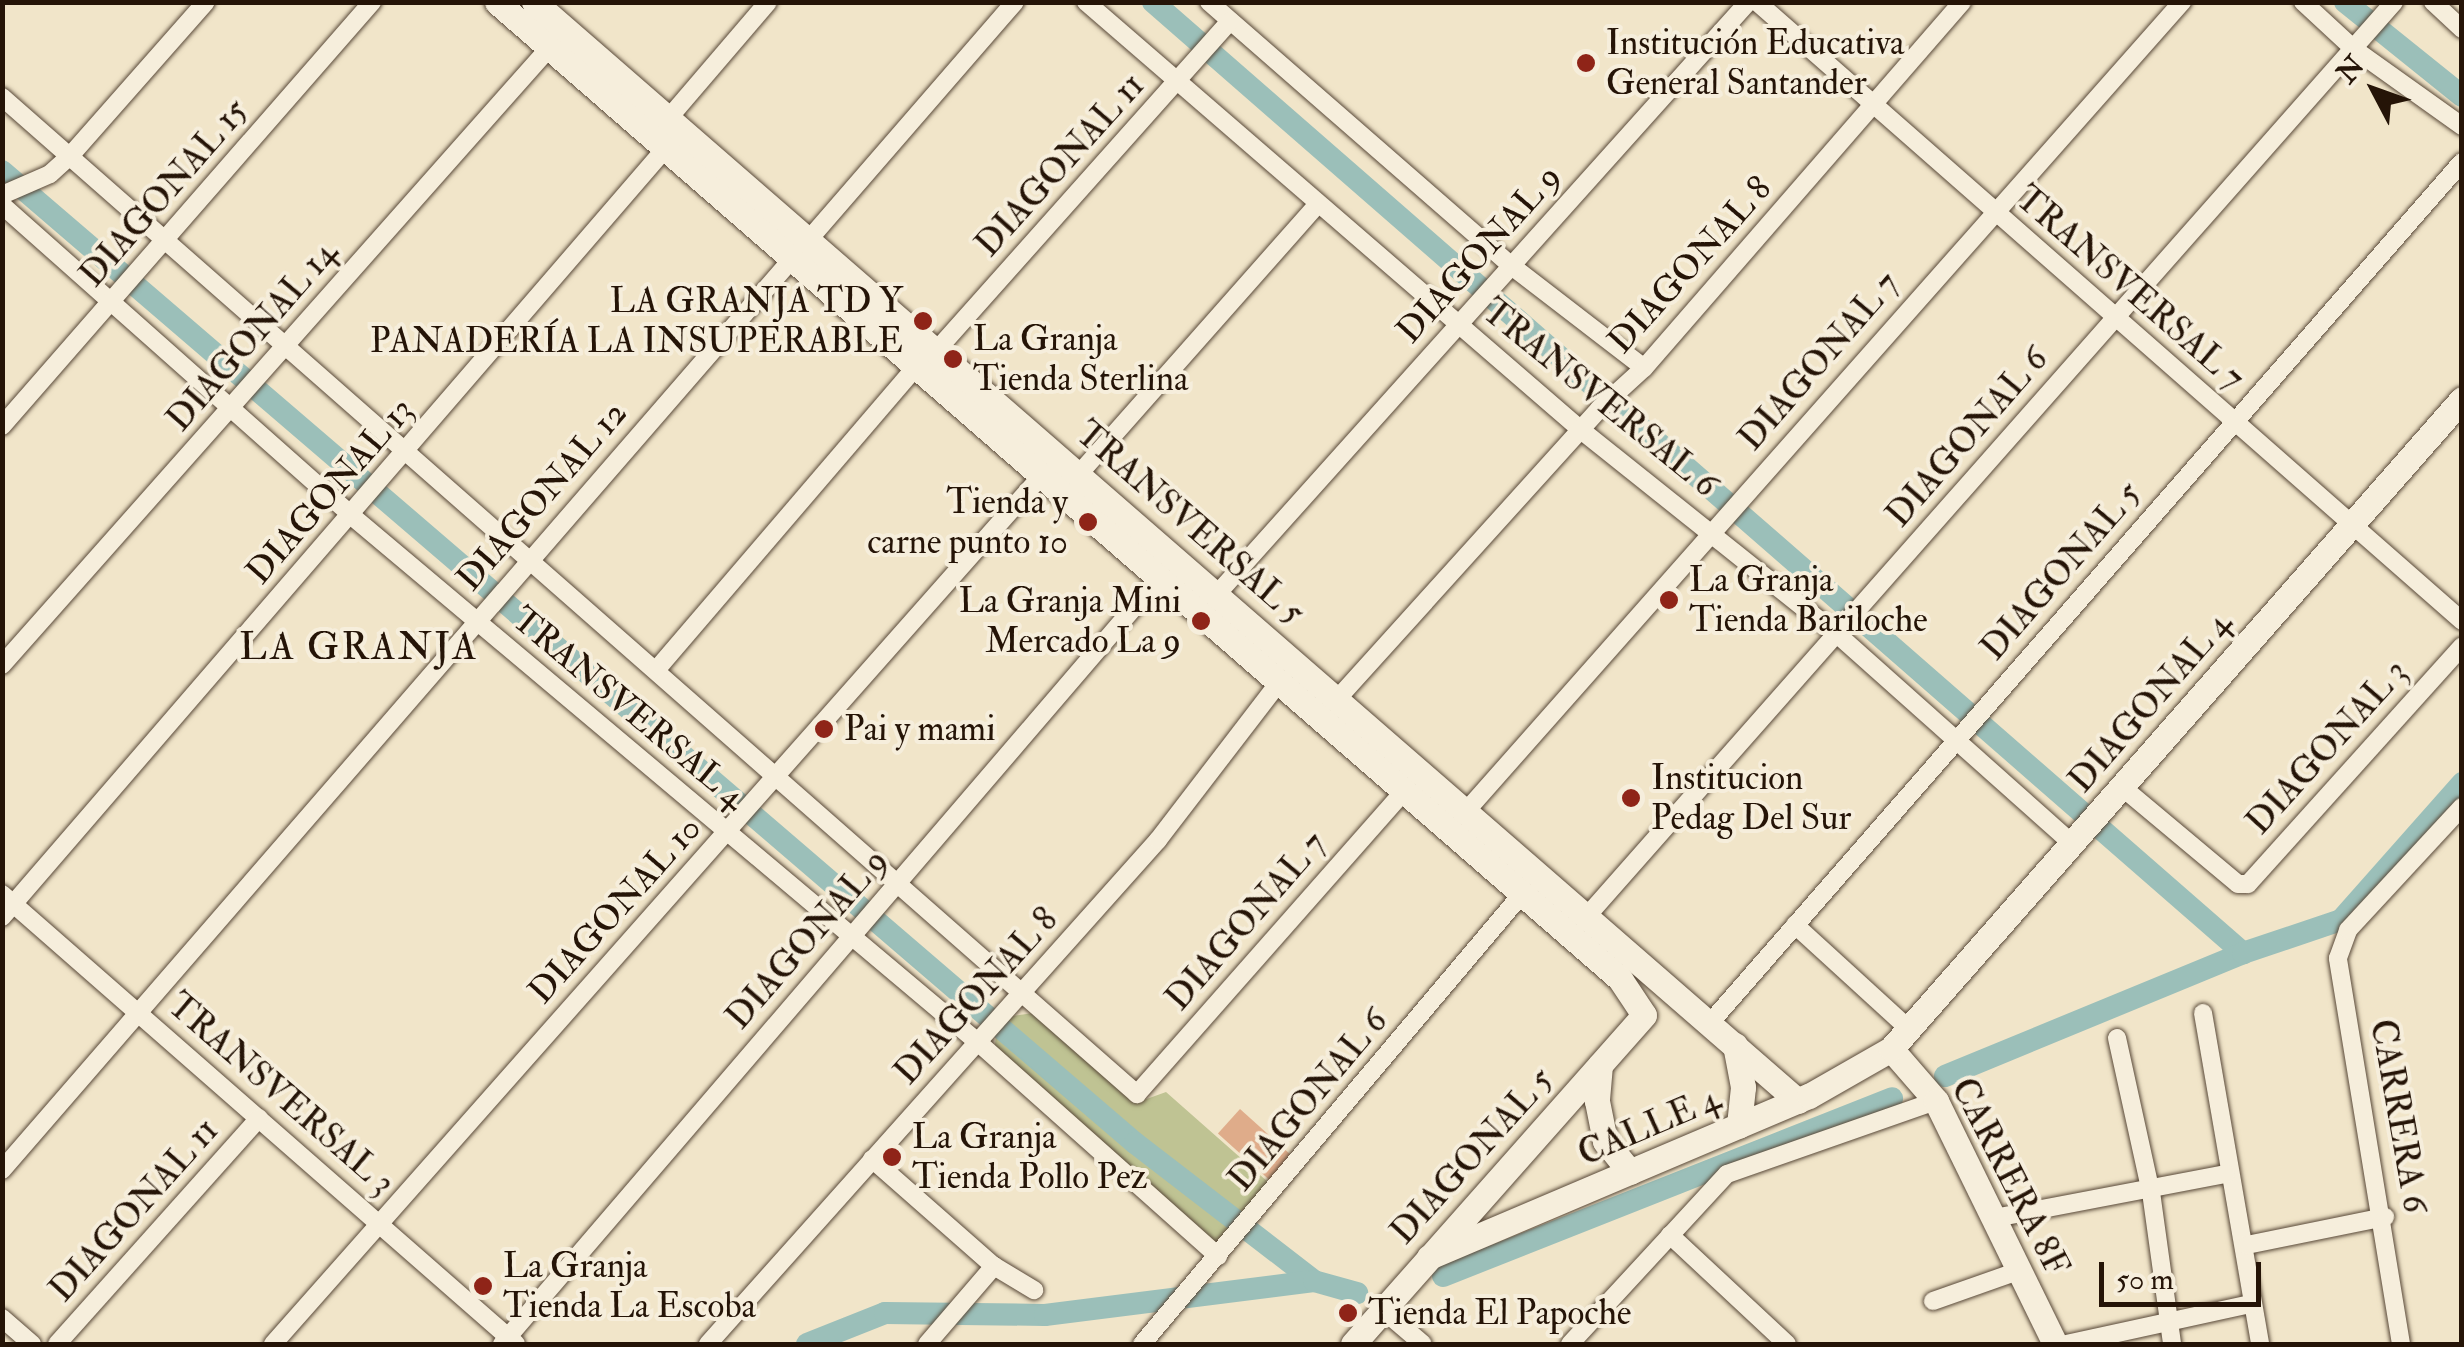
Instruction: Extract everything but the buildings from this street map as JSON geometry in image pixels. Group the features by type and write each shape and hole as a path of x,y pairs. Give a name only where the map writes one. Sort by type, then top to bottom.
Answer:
{"street":[{"path":"5,197 50,174 70,156 206,2"},
{"name":"DIAGONAL 15","path":"2,426 372,2"},
{"name":"TRANSVERSAL 5","path":"496,2 792,261 1079,474 1468,809 1798,1101"},
{"path":"667,120 768,2"},
{"name":"DIAGONAL 12","path":"2,1170 1014,2"},
{"name":"TRANSVERSAL 6","path":"1086,2 1318,204 1463,322 1581,430 1718,526 1842,627 1959,742 2084,831"},
{"name":"TRANSVERSAL 6","path":"1209,2 1505,273 1644,368"},
{"name":"DIAGONAL 9","path":"1218,593 1748,2"},
{"name":"TRANSVERSAL 7","path":"1757,2 2462,621"},
{"name":"DIAGONAL 8","path":"1339,697 1599,409 1644,368 1962,2"},
{"name":"DIAGONAL 7","path":"1468,809 2182,2"},
{"path":"2303,2 2462,126"},
{"path":"2433,2 2462,29"},
{"name":"TRANSVERSAL 5","path":"536,3 809,241 1043,474 1620,979 1644,1014"},
{"name":"DIAGONAL 6","path":"1588,915 2393,4"},
{"name":"DIAGONAL 11","path":"657,669 926,359 1230,21"},
{"name":"DIAGONAL 14","path":"2,666 548,48"},
{"path":"2,96 407,451 526,562 657,669 772,780 1020,997"},
{"name":"DIAGONAL 13","path":"6,905 356,513 664,150"},
{"name":"DIAGONAL 5","path":"1708,1021 1959,742 2462,162"},
{"name":"TRANSVERSAL 4","path":"5,197 120,293 235,406 356,513 986,1038 1218,1256"},
{"path":"1079,474 1318,204"},
{"name":"DIAGONAL 4","path":"1891,1049 1911,1031 2462,399"},
{"name":"DIAGONAL 10","path":"273,1344 1043,474"},
{"name":"DIAGONAL 9","path":"509,1342 1160,576"},
{"name":"DIAGONAL 3","path":"2122,788 2238,884 2252,880 2462,646"},
{"name":"DIAGONAL 8","path":"708,1344 872,1159 986,1038 1158,840 1280,681"},
{"name":"DIAGONAL 7","path":"1020,997 1137,1094 1404,791"},
{"name":"CARRERA 6","path":"2401,1344 2385,1217 2338,958 2348,930 2462,807"},
{"name":"DIAGONAL 6","path":"1142,1344 1521,896"},
{"name":"TRANSVERSAL 3","path":"6,905 138,1012 509,1342"},
{"path":"1795,925 1911,1031"},
{"path":"1644,1014 1671,1010 1708,1021"},
{"name":"DIAGONAL 5","path":"1353,1344 1644,1014"},
{"path":"2204,1014 2226,1174 2247,1245 2260,1344"},
{"path":"2117,1038 2150,1192 2172,1344"},
{"path":"1735,1045 1743,1086 1739,1126"},
{"name":"CARRERA 8F","path":"1891,1049 1936,1100 2055,1344"},
{"name":"CALLE 4","path":"1424,1262 1798,1101 1891,1049"},
{"path":"1600,1066 1597,1101 1605,1142 1630,1172"},
{"path":"1570,1344 1713,1184 1936,1100"},
{"name":"DIAGONAL 11","path":"57,1344 259,1118"},
{"path":"872,1159 994,1266 1034,1290"},
{"path":"1995,1218 2150,1192 2226,1174"},
{"path":"2247,1245 2385,1217"},
{"path":"1670,1236 1788,1344"},
{"path":"928,1344 994,1266"},
{"path":"1933,1302 2021,1270"},
{"path":"1391,1301 1424,1344"},
{"path":"2067,1344 2252,1304"},
{"path":"2,1318 32,1344"}],"green space":[{"path":"1033,1013 1141,1101 1166,1092 1268,1182 1216,1243 994,1055 996,1035 1013,1016"}],"waterway":[{"path":"1153,2 2243,953"},
{"path":"2345,2 2462,96"},
{"path":"2,171 1135,1143 1314,1281"},
{"path":"1945,1076 2243,953 2341,920 2462,783"},
{"path":"1443,1276 1892,1098"},
{"path":"807,1344 885,1313 1045,1315 1314,1281 1357,1293"}],"place":[{"name":"Institución Educativa General Santander","path":"1586,63"},
{"name":"LA GRANJA TD Y PANADERÍA LA INSUPERABLE","path":"923,321"},
{"name":"La Granja Tienda Sterlina","path":"953,359"},
{"name":"Tienda y carne punto 10","path":"1088,522"},
{"name":"La Granja Tienda Bariloche","path":"1669,600"},
{"name":"La Granja Mini Mercado La 9","path":"1201,621"},
{"name":"Pai y mami","path":"824,729"},
{"name":"Institucion Pedag Del Sur","path":"1631,798"},
{"name":"La Granja Tienda Pollo Pez","path":"892,1157"},
{"name":"La Granja Tienda La Escoba","path":"483,1286"},
{"name":"Tienda El Papoche","path":"1348,1313"}],"district":[{"name":"LA GRANJA","path":"359,648"}]}
